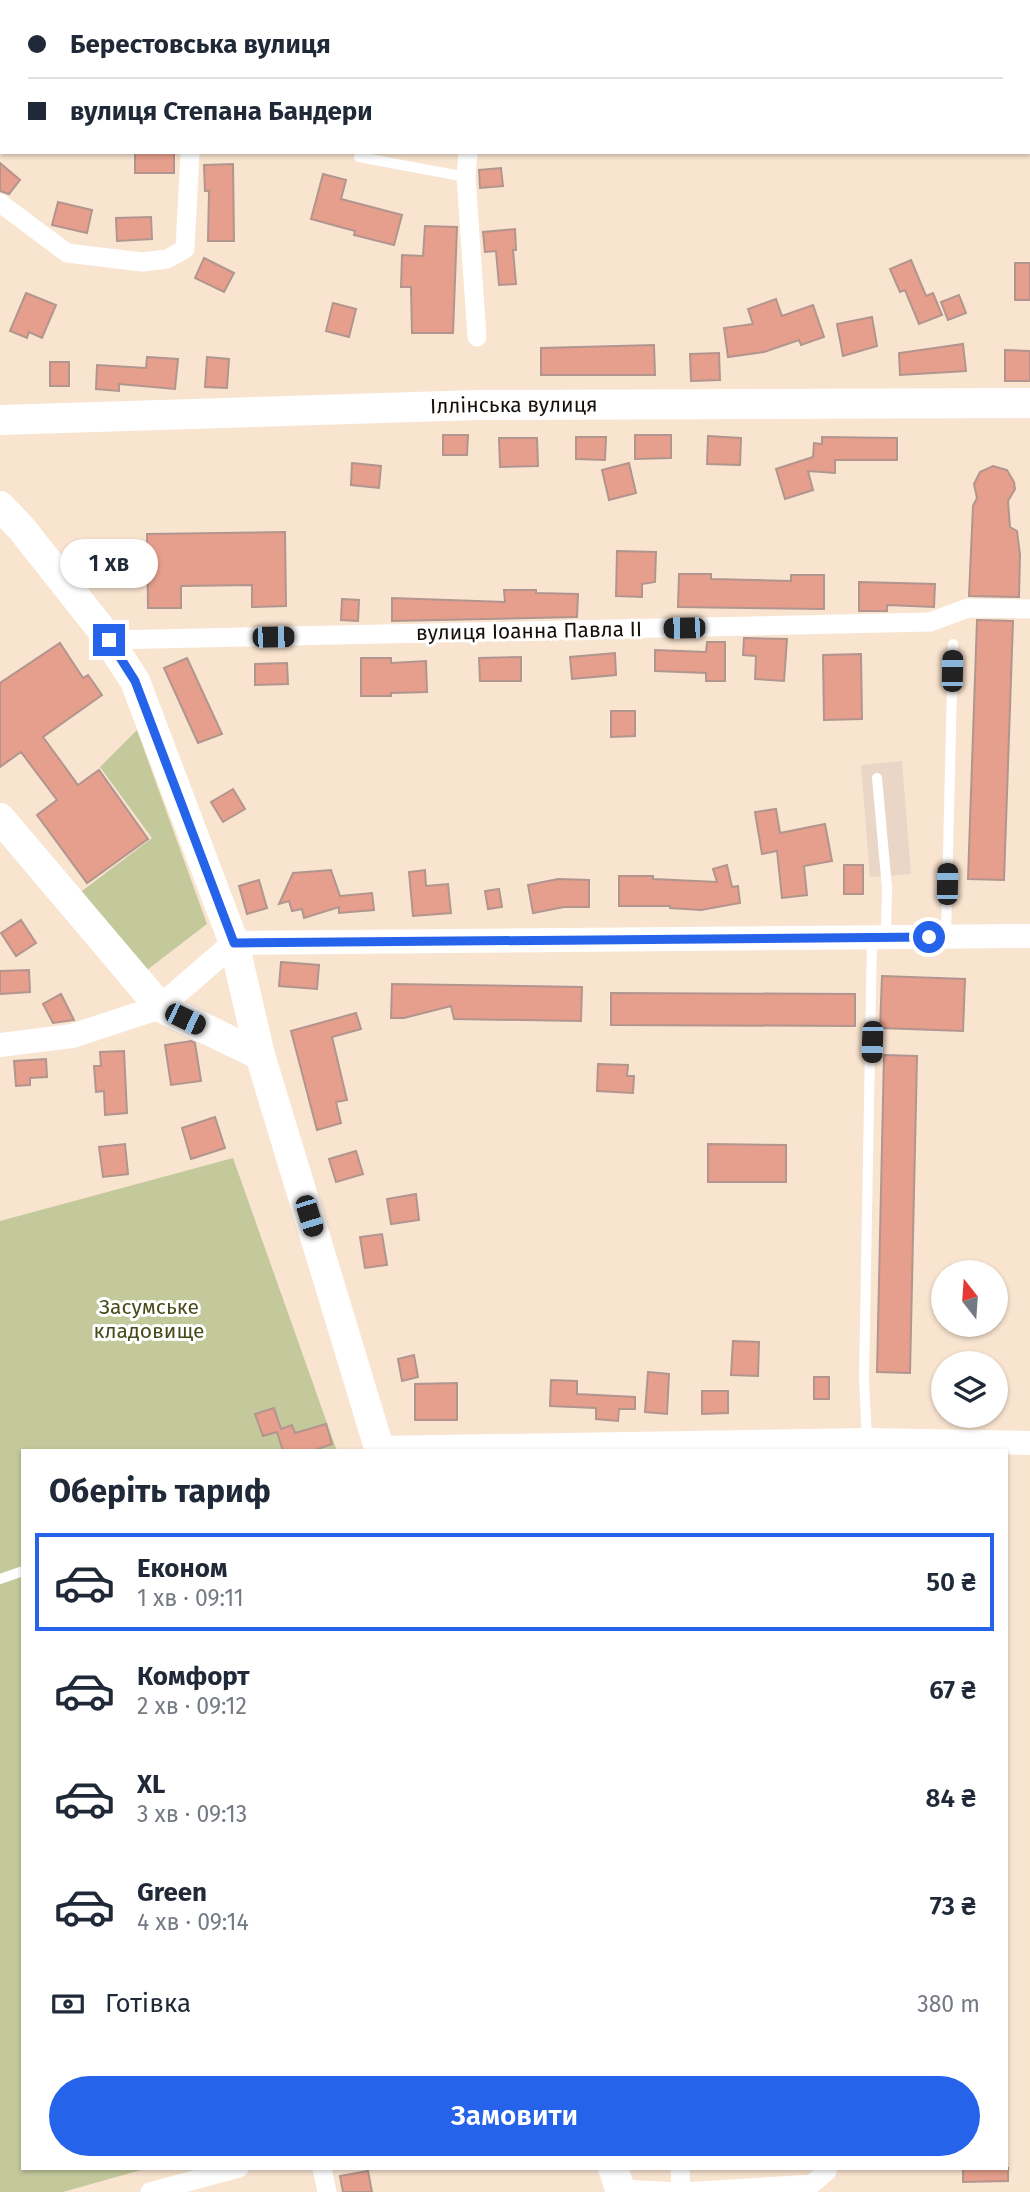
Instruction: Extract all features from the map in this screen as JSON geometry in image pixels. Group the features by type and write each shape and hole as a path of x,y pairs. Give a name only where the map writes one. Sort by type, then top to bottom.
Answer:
{"main road":[{"name":"Іллінська вулиця","path":"0,420 478,405 1030,403"},
{"path":"0,506 21,528 109,640 135,681 234,943 260,1055 376,1449"},
{"path":"0,818 160,1007 260,1055"}],"street":[{"path":"0,203 67,253 142,262 167,259 185,249 190,154"},
{"path":"468,154 466,177 477,337"},
{"name":"вулиця Іоанна Павла II","path":"109,640 930,622 968,608 1030,609"},
{"path":"0,1045 72,1036 160,1007 234,943 1030,936"},
{"path":"443,1449 826,1445 867,1440 1030,1443"},
{"path":"150,2192 232,2170"},
{"path":"322,2170 327,2192"},
{"path":"680,2170 681,2192"},
{"path":"618,2183 681,2192 812,2184 827,2170"}],"lane":[{"path":"359,157 466,177"},
{"path":"946,937 953,644"},
{"path":"867,1440 864,1379 879,938 887,888 877,778"},
{"path":"0,1578 21,1572"}],"shaded area":[{"path":"902,761 911,874 870,877 861,765"}],"green space":[{"path":"137,730 207,924 147,970 78,894 152,838 100,767"},
{"name":"Засумське кладовище","path":"233,1158 336,1449 21,1449 21,2170 141,2170 63,2192 0,2192 0,1221"}],"building":[{"path":"135,154 174,154 174,173 135,173"},
{"path":"0,163 20,180 9,194 0,191"},
{"path":"233,164 234,241 208,241 209,191 205,191 204,165"},
{"path":"501,168 503,186 480,188 479,170"},
{"path":"323,174 346,180 341,199 402,215 394,245 354,235 355,231 311,219"},
{"path":"58,202 92,210 87,233 52,225"},
{"path":"151,217 152,239 117,241 116,218"},
{"path":"425,226 457,227 453,333 412,333 411,287 401,287 402,255 423,256"},
{"path":"515,229 516,250 513,250 516,284 499,285 496,251 485,252 483,232"},
{"path":"204,258 234,273 224,292 195,278"},
{"path":"911,260 926,296 933,293 942,315 919,324 905,290 900,292 890,269"},
{"path":"1015,263 1030,263 1030,300 1015,300"},
{"path":"26,293 56,305 42,338 29,332 27,338 10,331"},
{"path":"959,295 966,313 948,320 941,302"},
{"path":"776,299 782,316 813,305 824,337 801,345 799,340 764,352 728,357 724,328 753,324 748,309"},
{"path":"333,303 356,309 349,337 326,331"},
{"path":"872,317 877,346 843,356 837,324"},
{"path":"963,344 966,371 900,375 899,353"},
{"path":"654,345 655,375 541,375 541,348"},
{"path":"1005,350 1030,351 1030,381 1005,381"},
{"path":"719,353 720,380 691,381 690,354"},
{"path":"147,357 178,359 175,389 119,384 119,391 96,389 97,365 146,368"},
{"path":"207,357 229,359 227,388 205,387"},
{"path":"50,362 69,362 69,386 50,386"},
{"path":"443,435 468,435 467,455 443,455"},
{"path":"635,435 671,435 671,458 635,459"},
{"path":"708,436 741,438 740,465 707,464"},
{"path":"576,437 606,437 605,460 576,459"},
{"path":"822,437 897,438 897,460 835,460 835,473 808,471 813,490 785,499 776,469 813,457 814,443 822,444"},
{"path":"499,438 537,438 538,466 500,467"},
{"path":"352,463 381,466 379,488 351,485"},
{"path":"629,463 636,493 609,500 602,470"},
{"path":"993,466 1007,470 1014,482 1015,489 1008,501 1010,527 1017,531 1020,555 1019,597 969,596 973,506 977,498 974,484 980,472"},
{"path":"285,532 286,606 252,607 252,585 181,586 181,608 148,608 147,534"},
{"path":"617,551 656,552 655,582 642,584 642,597 616,596"},
{"path":"679,574 711,574 711,579 791,581 791,575 824,575 824,609 678,607"},
{"path":"859,582 935,584 934,607 887,605 887,611 859,611"},
{"path":"504,590 578,594 577,617 392,621 392,598 505,602"},
{"path":"342,599 359,600 358,621 341,620"},
{"path":"977,620 1013,621 1004,880 968,879"},
{"path":"744,638 787,639 784,681 755,679 756,656 743,655"},
{"path":"707,642 725,642 725,681 706,681 706,673 655,671 655,650 706,652"},
{"path":"60,643 83,678 88,675 102,695 43,737 78,785 99,770 148,839 87,883 37,815 57,800 21,752 0,767 0,683"},
{"path":"615,653 616,675 572,679 570,657"},
{"path":"861,654 862,719 824,720 823,655"},
{"path":"521,657 521,681 480,681 479,658"},
{"path":"187,658 222,734 198,743 164,668"},
{"path":"361,658 391,658 391,663 426,661 427,692 361,696"},
{"path":"287,663 288,684 255,685 255,664"},
{"path":"611,711 635,711 635,736 611,737"},
{"path":"233,789 245,809 223,822 211,802"},
{"path":"776,809 780,833 825,824 832,861 804,866 807,895 782,898 777,851 762,854 755,812"},
{"path":"727,865 732,887 738,886 740,903 701,910 670,906 619,906 619,876 717,882 713,869"},
{"path":"844,865 863,865 863,894 844,894"},
{"path":"331,870 340,896 372,893 374,910 339,913 339,907 304,918 302,909 292,911 289,901 279,904 293,873"},
{"path":"425,870 426,886 448,884 451,913 413,916 409,872"},
{"path":"558,879 589,880 589,907 564,907 533,913 528,885"},
{"path":"259,880 267,908 247,914 239,886"},
{"path":"499,889 502,907 488,909 485,891"},
{"path":"21,920 36,943 16,956 1,933"},
{"path":"281,962 319,965 317,989 279,986"},
{"path":"29,970 30,992 0,994 0,971"},
{"path":"882,976 965,979 963,1031 880,1028"},
{"path":"392,984 582,987 581,1021 454,1019 451,1006 404,1018 391,1018"},
{"path":"611,993 855,994 855,1026 611,1025"},
{"path":"61,994 74,1020 53,1023 43,1004"},
{"path":"356,1013 361,1029 332,1037 347,1100 336,1102 341,1123 317,1130 291,1031"},
{"path":"191,1041 195,1043 201,1081 171,1085 165,1045"},
{"path":"124,1051 127,1113 105,1115 104,1091 96,1092 94,1066 101,1066 100,1052"},
{"path":"884,1055 917,1056 910,1373 877,1372"},
{"path":"46,1059 47,1077 30,1078 30,1085 16,1086 14,1061"},
{"path":"598,1064 628,1065 627,1076 634,1076 633,1093 597,1091"},
{"path":"215,1117 225,1148 191,1159 182,1128"},
{"path":"125,1144 128,1174 103,1177 99,1147"},
{"path":"708,1144 786,1145 786,1182 708,1182"},
{"path":"356,1151 363,1174 336,1182 329,1159"},
{"path":"416,1194 419,1220 391,1224 387,1199"},
{"path":"382,1234 387,1265 365,1268 360,1237"},
{"path":"733,1341 759,1342 758,1376 731,1375"},
{"path":"414,1355 418,1377 402,1381 398,1359"},
{"path":"648,1372 669,1374 667,1414 645,1412"},
{"path":"814,1377 829,1377 829,1399 814,1399"},
{"path":"551,1380 577,1381 577,1394 635,1397 635,1409 619,1409 618,1421 596,1419 596,1408 550,1406"},
{"path":"457,1383 457,1420 415,1420 415,1384"},
{"path":"702,1391 728,1391 728,1413 702,1414"},
{"path":"274,1408 281,1429 292,1425 295,1433 326,1424 332,1444 318,1449 282,1449 277,1432 263,1436 255,1414"},
{"path":"963,2170 1008,2170 1008,2181 963,2182"},
{"path":"368,2171 372,2192 343,2192 340,2176"}],"route":[{"path":"109,640 135,681 234,943 929,937"}]}
